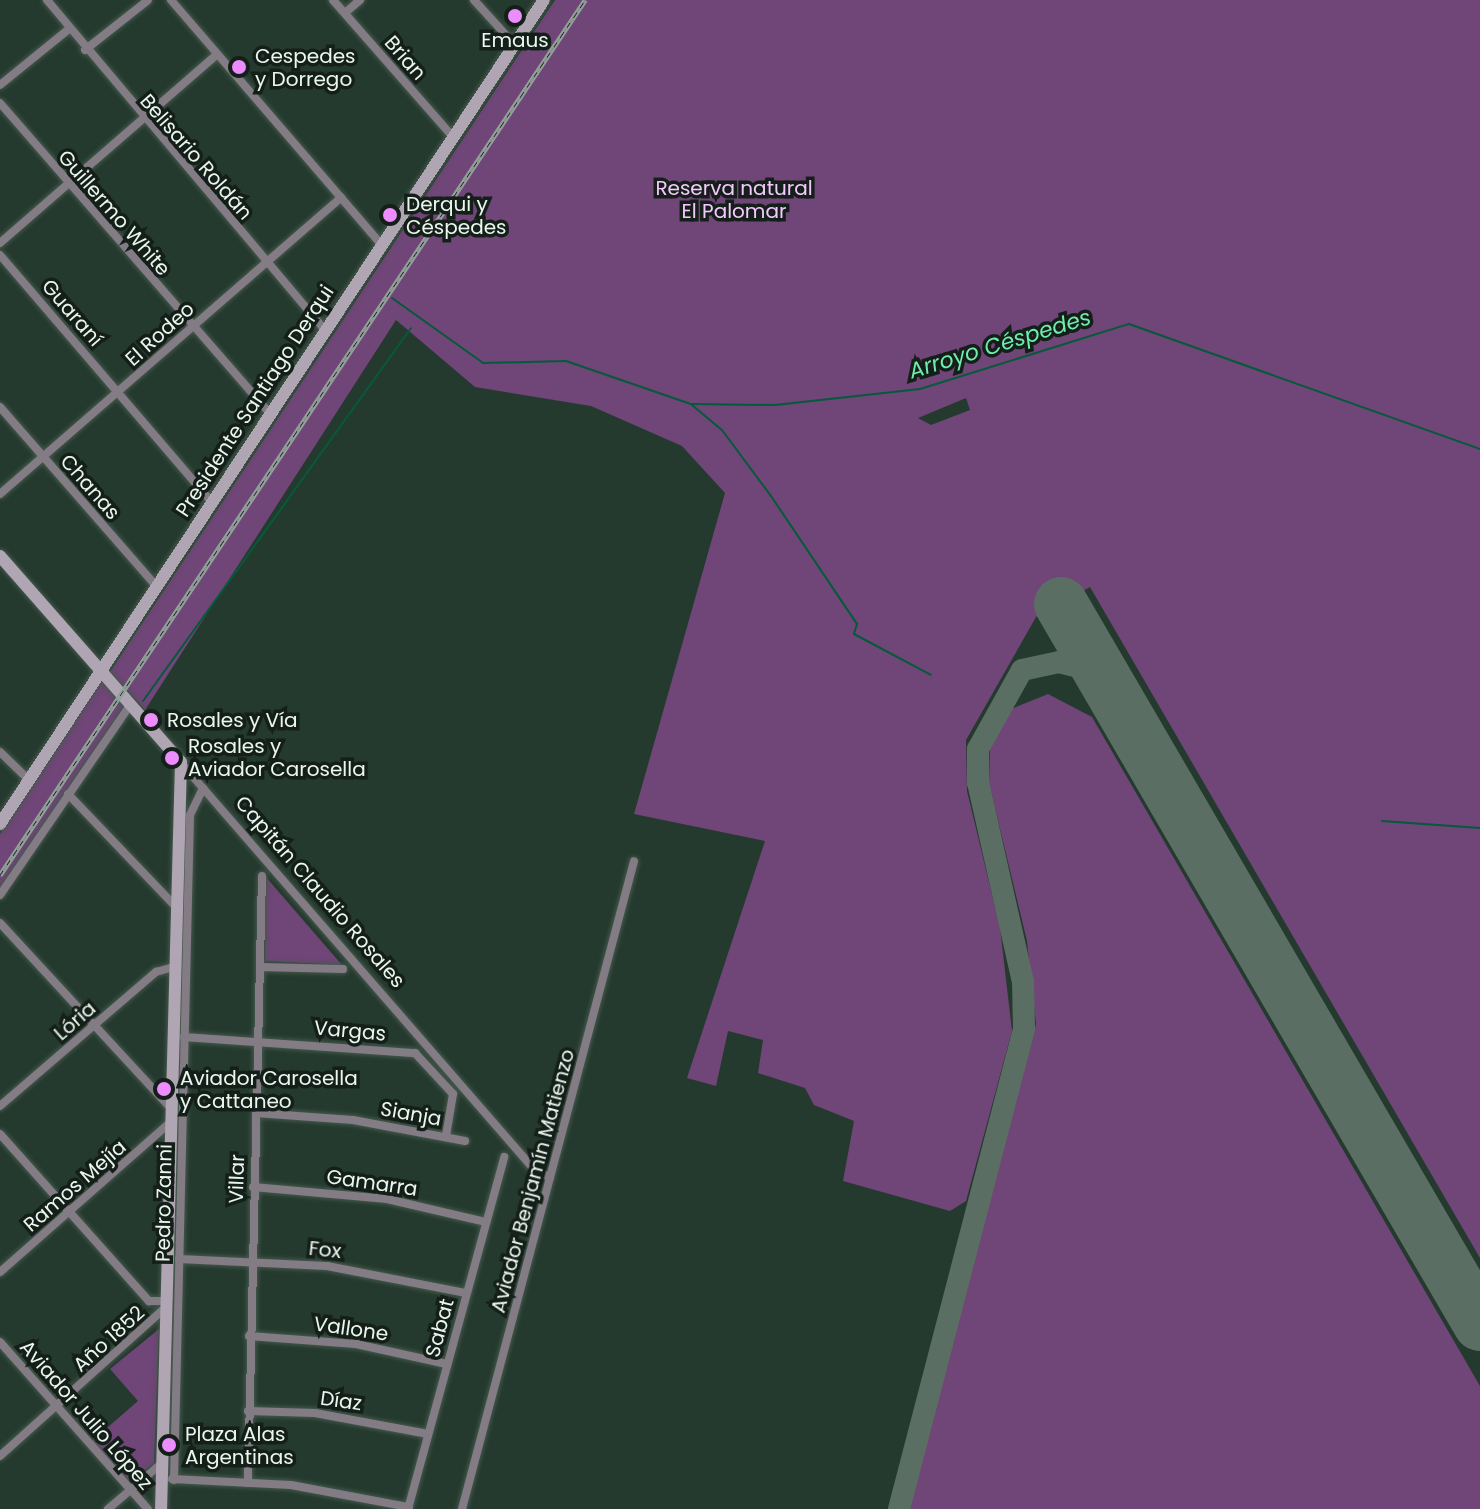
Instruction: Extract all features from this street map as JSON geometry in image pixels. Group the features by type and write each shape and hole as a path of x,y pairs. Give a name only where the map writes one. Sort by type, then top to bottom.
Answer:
{"street":[{"name":"Belisario Roldán","path":"47,0 142,120 326,331"},
{"path":"85,50 148,0"},
{"path":"171,0 381,244"},
{"name":"Brian","path":"333,0 453,137"},
{"path":"345,13 360,0"},
{"path":"474,0 514,44"},
{"name":"Presidente Santiago Derqui","path":"0,824 544,0"},
{"path":"0,85 69,29"},
{"path":"0,243 216,55"},
{"name":"Guillermo White","path":"0,103 270,414"},
{"name":"El Rodeo","path":"0,494 341,198"},
{"name":"Guaraní","path":"0,255 212,502"},
{"name":"Chanas","path":"0,407 157,587"},
{"name":"Capitán Claudio Rosales","path":"1,558 532,1167 550,1178"},
{"path":"0,895 130,705"},
{"path":"0,752 29,780"},
{"path":"161,1509 166,1472 170,1107 181,762"},
{"name":"Pedro Zanni","path":"166,1472 179,1259 190,815 203,788"},
{"path":"68,794 175,906"},
{"name":"Aviador Benjamín Matienzo","path":"462,1509 634,861"},
{"name":"Villar","path":"248,1483 250,1261 262,876"},
{"path":"0,923 92,1028 170,1107"},
{"name":"Lória","path":"0,1106 156,972 174,967"},
{"path":"260,967 343,969"},
{"name":"Vargas","path":"184,1037 257,1039 415,1053 453,1094 446,1136"},
{"name":"Sianja","path":"256,1113 446,1136 465,1141"},
{"name":"Ramos Mejía","path":"0,1272 171,1122"},
{"path":"0,1134 149,1301 166,1304"},
{"name":"Sabat","path":"408,1508 504,1157"},
{"name":"Gamarra","path":"253,1187 376,1198 486,1222"},
{"name":"Fox","path":"179,1259 360,1270 466,1293"},
{"name":"Año 1852","path":"0,1456 166,1304"},
{"name":"Vallone","path":"249,1336 356,1344 447,1364"},
{"name":"Aviador Julio López","path":"0,1342 148,1509"},
{"name":"Díaz","path":"248,1411 315,1413 428,1434"},
{"path":"108,1509 129,1490 166,1472 408,1508"}],"green space":[{"name":"Reserva natural El Palomar","path":"555,0 1480,0 1480,1258 1090,587 1036,617 966,740 967,791 1000,928 1012,1031 966,1201 950,1211 843,1181 854,1121 814,1105 805,1088 758,1073 763,1040 728,1031 716,1086 687,1078 765,841 634,814 725,493 682,446 591,406 475,387 396,320 145,710 110,672","holes":["966,398 970,410 931,425 918,418"]},
{"path":"102,678 125,704 0,895 0,834"},
{"path":"1048,694 1092,717 1480,1386 1480,1509 907,1509 1036,1024 1027,941 989,783 990,744 1006,711"},
{"path":"265,876 342,965 265,961"},
{"path":"159,1329 154,1464 127,1482 92,1441 138,1401 110,1369"}],"waterway":[{"name":"Arroyo Céspedes","path":"392,298 483,363 566,361 691,404 775,405 920,389 1129,324 1480,449"},
{"path":"143,701 411,328"},
{"path":"692,405 722,430 771,496 857,624 854,634 931,675"},
{"path":"1382,821 1480,828"}],"taxiway":[{"path":"899,1509 1024,1028 1023,982 978,783 978,749 1022,670 1059,662 1102,673"}],"runway":[{"path":"1061,604 1480,1324"}],"railway":[{"path":"0,875 585,0"}],"place":[{"name":"Emaus","path":"515,16"},
{"name":"Cespedes y Dorrego","path":"239,67"},
{"name":"Derqui y Céspedes","path":"390,215"},
{"name":"Rosales y Vía","path":"151,720"},
{"name":"Rosales y Aviador Carosella","path":"172,758"},
{"name":"Aviador Carosella y Cattaneo","path":"164,1089"},
{"name":"Plaza Alas Argentinas","path":"169,1445"}]}
